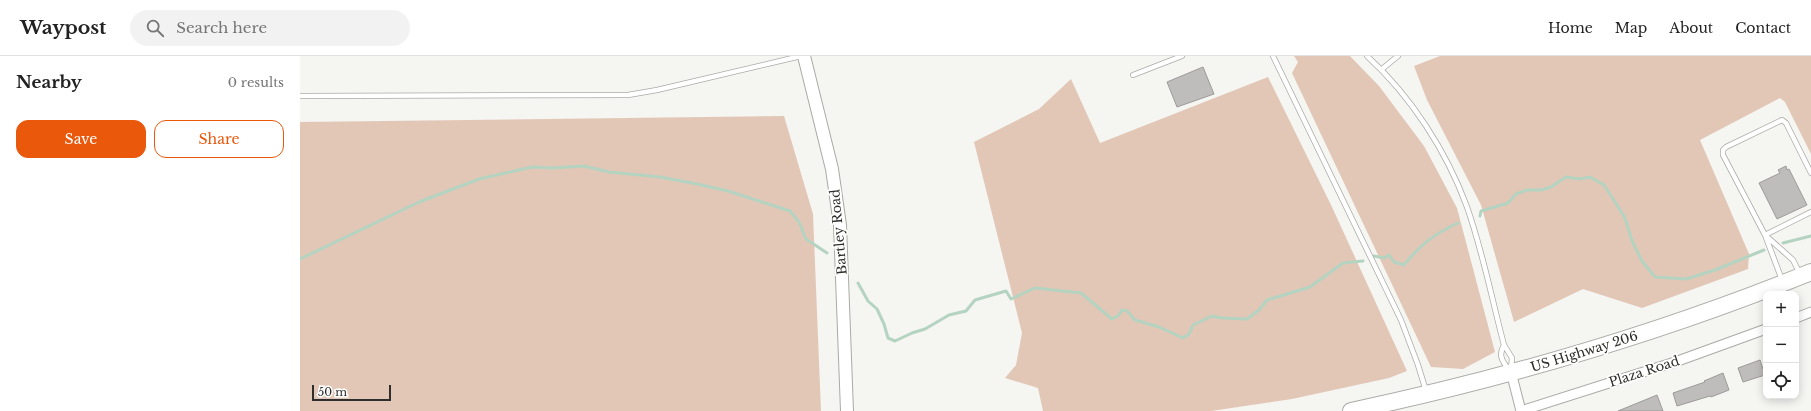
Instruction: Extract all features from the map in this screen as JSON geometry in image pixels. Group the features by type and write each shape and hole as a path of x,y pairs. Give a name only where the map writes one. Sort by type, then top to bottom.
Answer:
{"highway":[{"name":"US Highway 206","path":"1351,411 1427,394 1511,372 1636,335 1806,274"}],"street":[{"name":"Bartley Road","path":"804,56 832,169 840,225 847,411"},
{"path":"1799,317 1811,312"},
{"name":"Plaza Road","path":"1521,411 1668,364 1763,330"},
{"path":"1511,372 1521,411"}],"lane":[{"path":"300,92 302,96 628,95 657,90 801,56"},
{"path":"1133,75 1182,56"},
{"path":"1273,56 1400,320 1427,394"},
{"path":"1367,56 1382,69 1426,128 1437,145 1458,187 1473,227 1504,345 1512,358 1511,372"},
{"path":"1382,69 1398,56"},
{"path":"1783,283 1765,235 1723,155 1724,148 1782,120 1786,123 1811,173"},
{"path":"1765,235 1811,212"},
{"path":"1765,235 1794,260 1806,274"},
{"path":"1504,345 1500,351 1502,361 1511,372"}],"shaded area":[{"path":"1294,56 1350,56 1379,86 1424,146 1457,208 1495,352 1463,369 1431,367 1292,73 1298,62"},
{"path":"1440,56 1811,56 1811,154 1785,102 1780,98 1700,140 1749,254 1748,269 1642,308 1583,289 1514,322 1481,205 1427,100 1414,66"},
{"path":"1268,77 1332,207 1407,371 1389,378 1292,399 1211,411 1043,411 1038,388 1005,378 1016,365 1022,333 974,142 1039,109 1071,79 1100,143"},
{"path":"784,116 813,214 821,411 300,411 300,122"}],"building":[{"path":"1203,67 1214,94 1177,107 1167,82"},
{"path":"1786,166 1787,170 1789,169 1807,205 1777,219 1759,183 1780,173 1778,170"},
{"path":"1760,360 1763,369 1763,376 1743,382 1738,368"},
{"path":"1723,373 1729,390 1711,397 1710,396 1677,406 1673,393 1705,382 1704,381"},
{"path":"1657,395 1663,411 1618,411"}],"waterway":[{"path":"300,259 419,202 479,179 532,167 552,168 584,166 609,172 660,177 697,184 728,191 790,211 799,222 806,239 827,253"},
{"path":"1480,216 1481,211 1508,203 1516,194 1527,190 1541,190 1551,187 1566,177 1580,179 1590,177 1604,185 1625,218 1632,241 1642,261 1655,277 1686,279 1715,270 1764,250"},
{"path":"1374,256 1384,258 1389,255 1394,262 1404,265 1428,241 1442,231 1458,223"},
{"path":"1783,243 1811,236"},
{"path":"858,283 868,301 877,309 884,324 888,338 895,341 925,329 949,315 966,311 975,300 1006,291 1011,299 1035,288 1081,293 1112,319 1118,316 1122,310 1127,311 1135,320 1159,327 1183,338 1189,334 1193,325 1212,316 1247,319 1259,310 1267,300 1310,287 1343,263 1363,261"}]}
